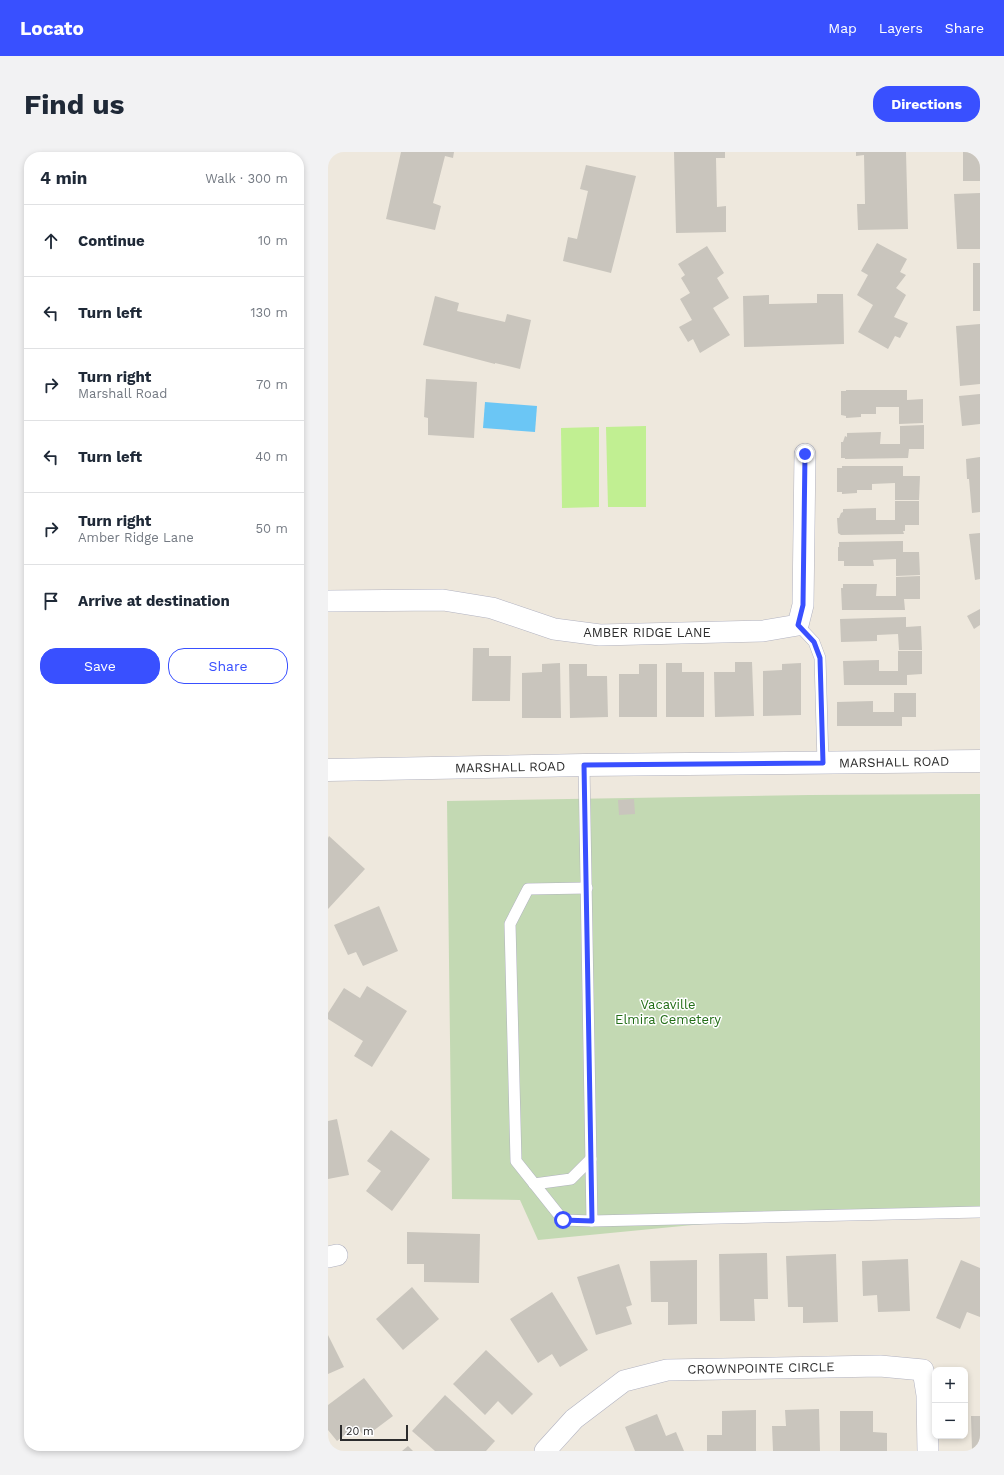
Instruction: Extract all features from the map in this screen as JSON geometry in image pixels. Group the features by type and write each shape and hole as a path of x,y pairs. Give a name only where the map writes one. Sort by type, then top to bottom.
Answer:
{"street":[{"path":"798,625 803,605 805,454"},
{"name":"AMBER RIDGE LANE","path":"328,601 443,600 492,608 554,629 600,634 763,630 798,625"},
{"name":"MARSHALL ROAD","path":"328,770 584,765 980,761"},
{"name":"CROWNPOINTE CIRCLE","path":"545,1451 574,1419 624,1381 666,1370 880,1366 923,1370 927,1395 928,1451"}],"lane":[{"path":"798,625 814,642 820,658 823,763"},
{"path":"584,765 592,1221"},
{"path":"587,888 528,889 510,924 516,1162 563,1220 592,1221 980,1212"},
{"path":"534,1184 571,1178 591,1159"}],"green space":[{"path":"646,426 646,507 608,507 606,427"},
{"path":"599,427 599,507 562,508 561,428"},
{"name":"Vacaville Elmira Cemetery","path":"980,794 980,1214 734,1221 538,1240 520,1200 452,1199 447,801 809,795"}],"water":[{"path":"485,402 537,406 535,432 483,428"}],"building":[{"path":"401,152 454,152 453,158 445,156 433,203 441,206 435,230 386,219"},
{"path":"674,152 725,152 725,158 716,158 717,207 726,206 726,232 676,233"},
{"path":"856,152 906,152 908,229 858,230 857,204 865,204 864,155 856,156"},
{"path":"963,152 980,152 980,181 963,181"},
{"path":"586,165 636,176 611,273 563,261 568,237 577,239 588,191 580,189"},
{"path":"980,193 980,249 957,249 954,194"},
{"path":"877,243 907,259 900,272 906,275 896,288 906,295 894,317 908,323 900,338 895,336 888,349 858,332 873,305 857,295 868,275 861,271"},
{"path":"707,246 724,273 717,278 729,298 713,308 730,335 700,353 693,339 688,342 679,327 692,320 680,299 690,293 681,278 685,275 678,264"},
{"path":"973,263 980,263 980,311 973,311"},
{"path":"817,294 843,294 844,344 744,347 743,296 769,295 769,304 817,303"},
{"path":"435,296 459,303 457,311 505,322 507,314 531,320 520,369 423,345"},
{"path":"980,324 980,384 960,386 956,326"},
{"path":"426,379 477,382 474,438 428,435 428,418 424,417"},
{"path":"907,390 907,400 923,399 923,423 899,424 899,407 876,407 876,414 861,414 861,417 846,418 846,416 841,415 841,391"},
{"path":"980,394 980,424 962,426 959,396"},
{"path":"924,425 924,449 909,449 908,458 841,458 841,442 843,442 845,436 847,437 847,433 881,432 880,444 900,444 900,426"},
{"path":"980,457 980,512 972,513 969,479 967,479 966,459"},
{"path":"842,466 903,466 903,476 920,476 919,500 895,500 895,483 872,484 872,490 857,490 857,493 842,494 842,492 837,492 837,468 842,468"},
{"path":"895,501 919,501 919,525 905,525 905,531 903,531 904,534 841,535 838,533 837,518 839,518 843,512 843,509 876,508 876,520 895,520"},
{"path":"980,533 980,579 975,580 969,534"},
{"path":"903,541 903,552 919,552 920,575 896,576 896,559 873,560 874,566 844,566 844,561 838,561 839,542"},
{"path":"920,576 920,599 904,599 905,610 842,610 841,588 843,588 843,584 877,584 876,596 896,596 896,577"},
{"path":"980,609 980,625 974,629 967,616"},
{"path":"906,617 906,627 921,626 922,650 899,650 898,634 877,635 877,641 841,642 840,619"},
{"path":"473,648 489,648 489,656 511,656 510,701 472,701"},
{"path":"898,651 922,651 922,674 907,675 907,685 844,685 843,661 879,660 879,671 898,671"},
{"path":"735,662 752,662 754,716 715,717 714,672 735,672"},
{"path":"560,663 561,718 522,718 522,673 542,672 542,664"},
{"path":"666,663 682,663 682,672 704,672 704,717 666,717"},
{"path":"801,663 801,715 763,716 763,671 782,670 782,664"},
{"path":"569,664 587,664 587,676 607,676 608,717 570,718"},
{"path":"639,664 657,664 657,717 619,717 619,674 639,674"},
{"path":"894,693 916,693 916,717 902,717 902,726 837,726 837,702 873,701 873,712 894,712"},
{"path":"634,799 635,814 619,815 618,800"},
{"path":"329,836 365,869 328,909 328,838"},
{"path":"379,906 398,951 363,966 356,952 348,955 334,925"},
{"path":"367,986 407,1011 372,1067 354,1056 363,1041 328,1019 328,1013 344,988 360,998"},
{"path":"337,1119 349,1175 328,1179 328,1121"},
{"path":"391,1130 430,1159 392,1211 366,1191 381,1171 367,1161"},
{"path":"407,1232 480,1234 479,1283 424,1282 424,1264 407,1264"},
{"path":"767,1253 768,1299 754,1299 755,1321 720,1321 719,1254"},
{"path":"836,1254 838,1322 803,1323 803,1307 788,1307 786,1256"},
{"path":"908,1259 910,1311 878,1312 877,1295 863,1296 862,1261"},
{"path":"697,1260 697,1324 668,1325 668,1302 651,1302 650,1261"},
{"path":"961,1260 980,1268 980,1317 967,1312 960,1329 936,1318"},
{"path":"619,1264 632,1305 626,1307 632,1324 596,1335 577,1277"},
{"path":"412,1287 439,1319 403,1350 376,1319"},
{"path":"552,1292 588,1350 560,1367 552,1354 538,1363 510,1319"},
{"path":"328,1335 344,1367 328,1374"},
{"path":"486,1350 533,1394 512,1415 498,1401 485,1415 453,1384"},
{"path":"364,1378 393,1416 365,1437 356,1426 337,1441 328,1430 328,1405"},
{"path":"445,1395 495,1441 486,1451 435,1451 412,1431"},
{"path":"819,1409 820,1451 773,1451 772,1426 786,1426 785,1410"},
{"path":"756,1410 756,1451 707,1451 707,1435 722,1435 722,1411"},
{"path":"840,1411 873,1411 873,1432 887,1433 887,1451 840,1451"},
{"path":"657,1414 666,1436 676,1432 684,1451 635,1451 625,1427"},
{"path":"971,1416 980,1416 980,1450 972,1450"},
{"path":"408,1446 413,1451 402,1451"}],"route":[{"path":"563,1220 592,1221 584,765 823,763 820,658 814,642 798,625 803,605 805,454"}]}
